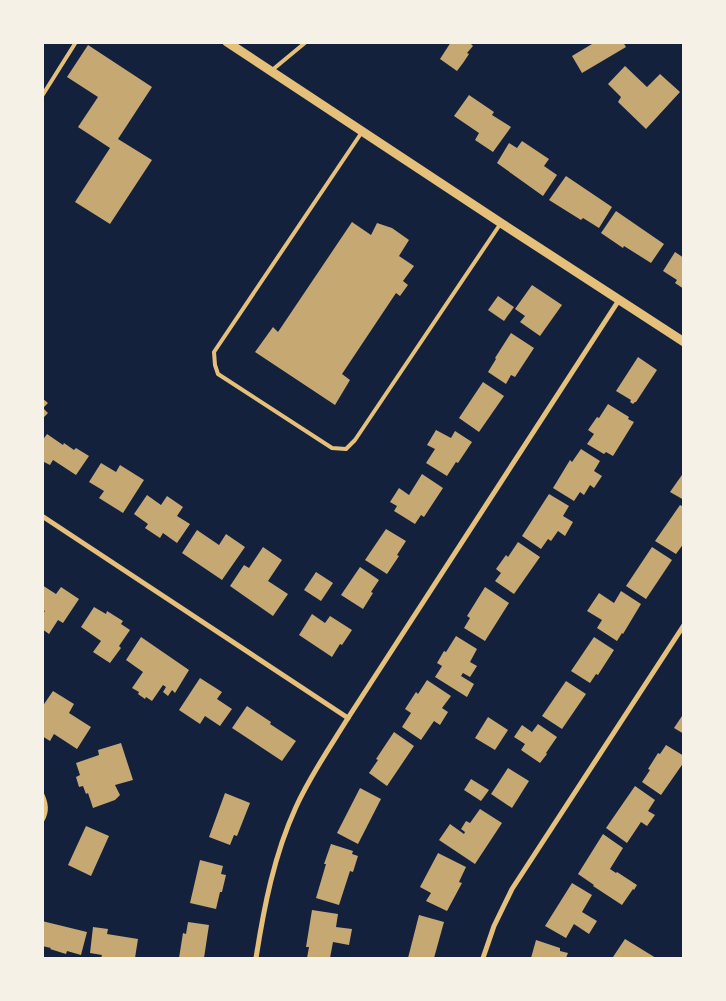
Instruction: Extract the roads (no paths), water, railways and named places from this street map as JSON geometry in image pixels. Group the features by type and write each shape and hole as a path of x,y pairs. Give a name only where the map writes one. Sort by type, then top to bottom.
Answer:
{"street":[{"path":"227,42 684,342"},
{"path":"256,958 262,921 278,852 296,806 317,767 619,300"},
{"path":"42,516 348,718"},
{"path":"483,958 494,926 512,889 684,625"},
{"path":"42,795 46,803 45,815 42,820"}],"lane":[{"path":"42,96 76,42"},
{"path":"271,71 306,42"},
{"path":"362,132 214,352 214,365 218,374 332,448 346,449 355,440 500,223"}]}
